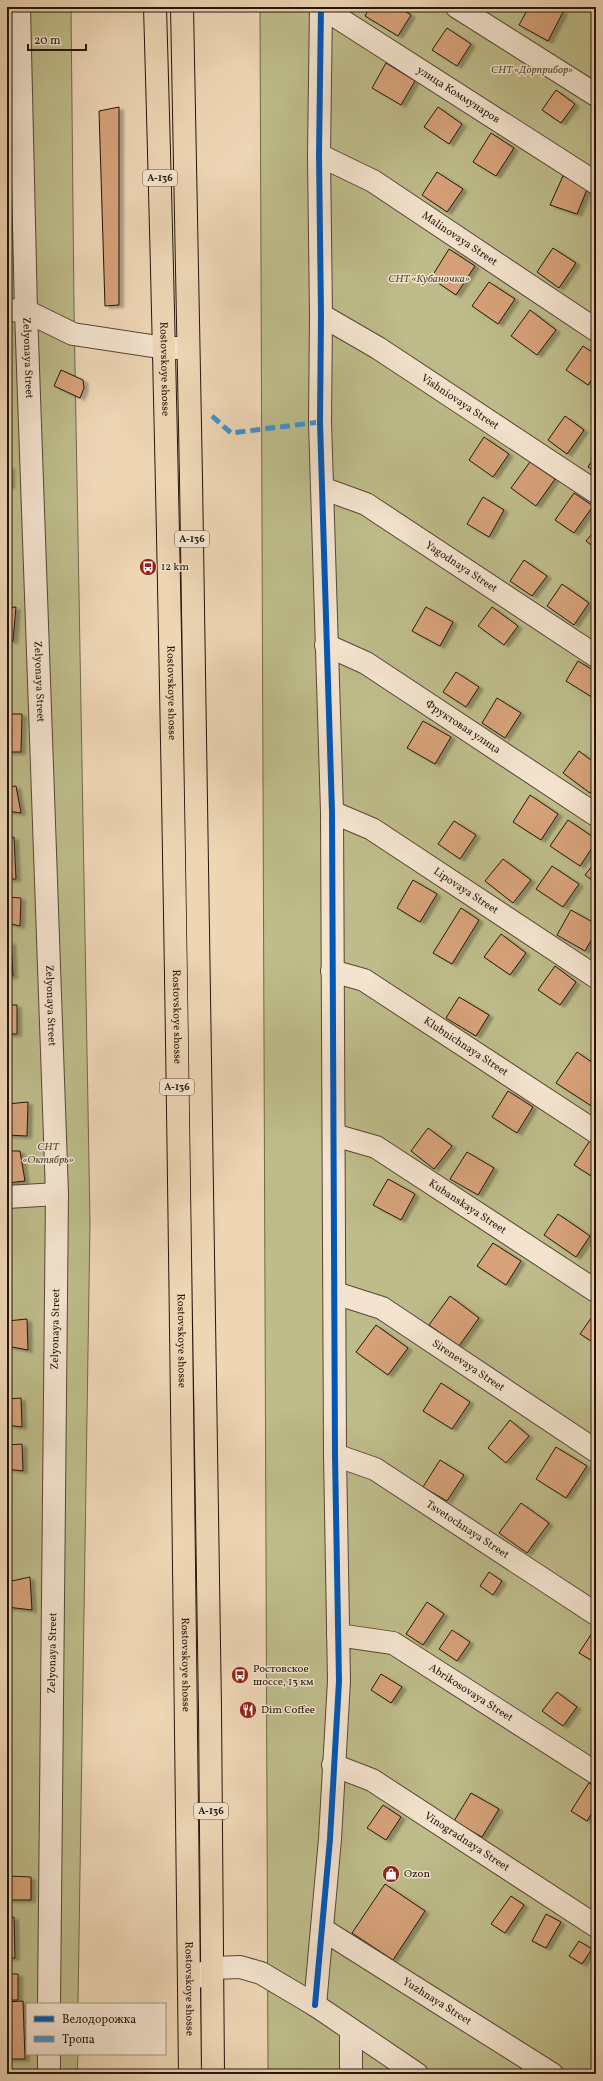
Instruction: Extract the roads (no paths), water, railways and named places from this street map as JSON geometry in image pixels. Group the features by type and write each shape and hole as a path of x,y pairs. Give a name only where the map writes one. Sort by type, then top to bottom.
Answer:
{"highway":[{"name":"Rostovskoye shosse","path":"155,7 165,348 186,1685 190,2074"},
{"name":"Rostovskoye shosse","path":"182,7 213,1968 213,2074"}],"street":[{"name":"Zelyonaya Street","path":"19,7 16,310 57,1194 49,2003"},
{"path":"315,2005 322,1929 339,1681 335,1455 332,812 320,422 321,315 319,155 321,7"},
{"name":"улица Коммунаров","path":"321,7 596,182"},
{"path":"457,7 596,95"},
{"name":"Malinovaya Street","path":"319,155 374,181 596,330"},
{"path":"16,310 73,334 165,348 188,348"},
{"name":"Vishniovaya Street","path":"321,315 378,348 596,492"},
{"name":"Yagodnaya Street","path":"322,488 366,504 596,656"},
{"name":"Фруктовая улица","path":"326,645 366,663 596,815"},
{"name":"Lipovaya Street","path":"332,812 372,829 596,977"},
{"name":"Klubnichnaya Street","path":"332,971 364,980 596,1132"},
{"name":"Kubanskaya Street","path":"334,1135 376,1147 596,1291"},
{"path":"7,1197 57,1194"},
{"name":"Sirenevaya Street","path":"334,1293 382,1308 596,1451"},
{"name":"Tsvetochnaya Street","path":"335,1455 375,1469 596,1614"},
{"name":"Abrikosovaya Street","path":"338,1636 393,1643 596,1773"},
{"name":"Vinogradnaya Street","path":"333,1765 372,1780 596,1926"},
{"name":"Yuzhnaya Street","path":"322,1929 552,2074"},
{"path":"189,1981 213,1968 240,1967 261,1973 315,2005 416,2074"},
{"path":"351,2030 351,2074"},
{"path":"49,2055 49,2074"}],"place":[{"name":"12 km","path":"148,567"},
{"name":"Ростовское шоссе, 13 км","path":"240,1675"},
{"name":"Dim Coffee","path":"248,1710"},
{"name":"Ozon","path":"391,1874"}],"park label":[{"name":"СНТ «Дорприбор»","path":"532,70"},
{"name":"СНТ «Кубаночка»","path":"429,279"},
{"name":"СНТ «Октябрь»","path":"48,1153"}]}
